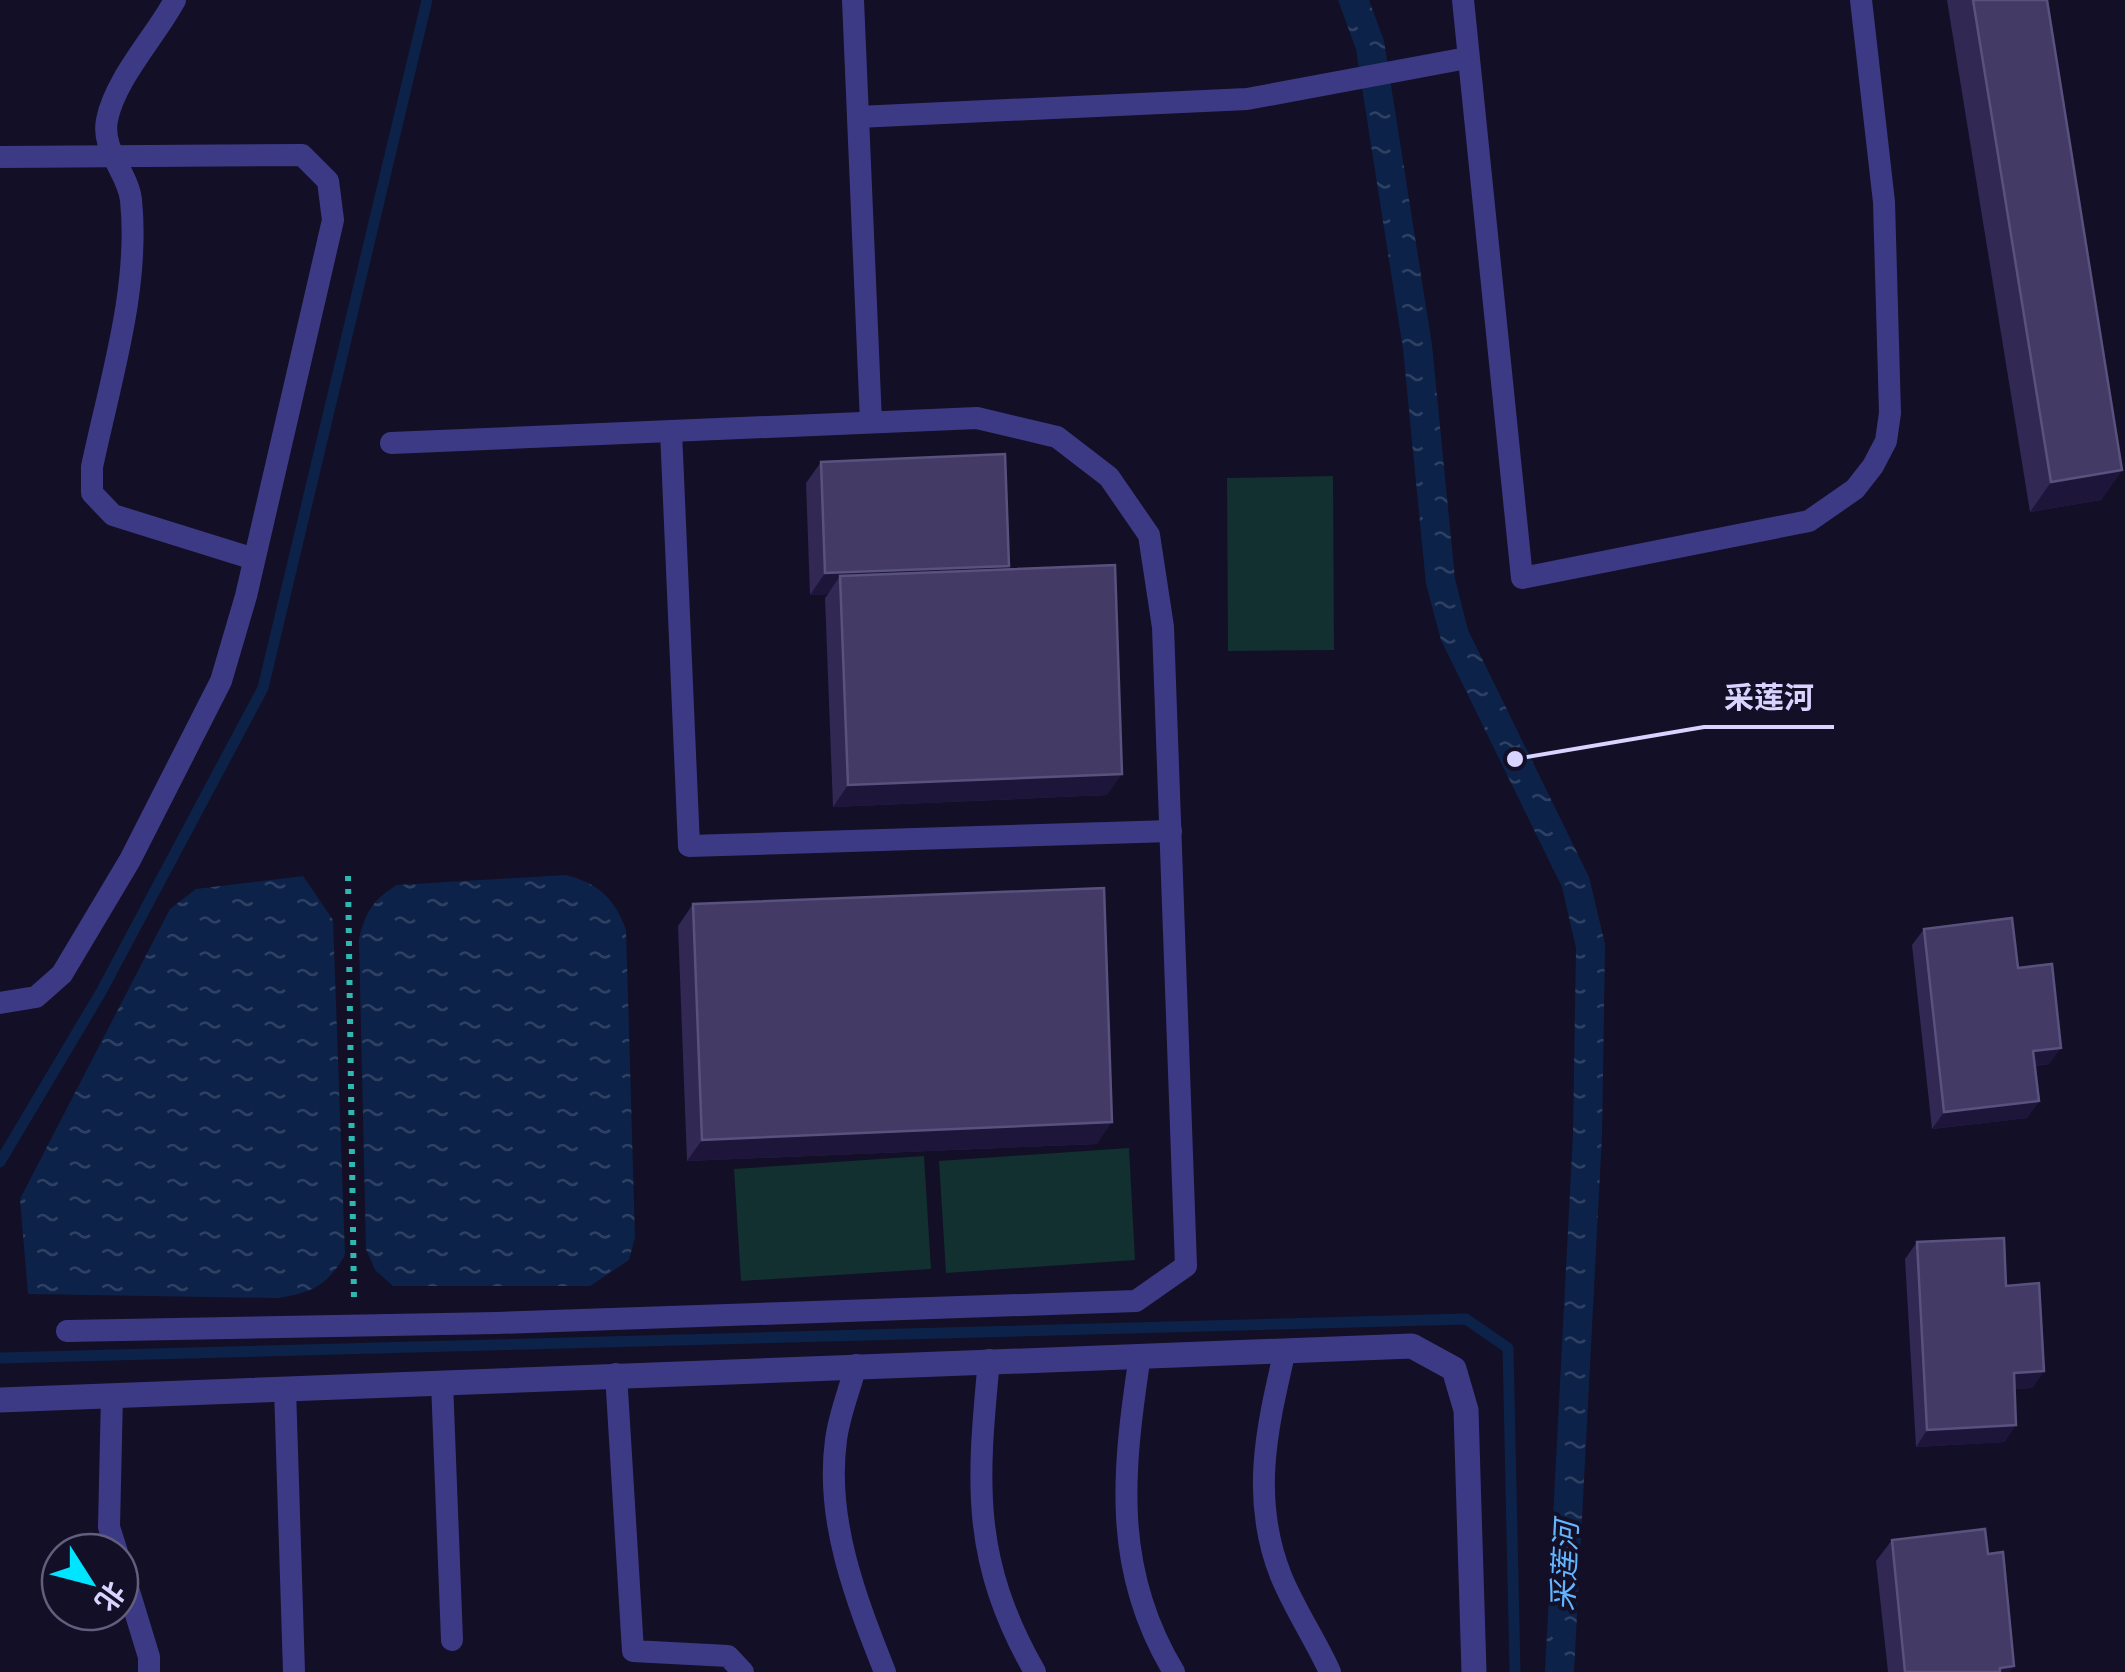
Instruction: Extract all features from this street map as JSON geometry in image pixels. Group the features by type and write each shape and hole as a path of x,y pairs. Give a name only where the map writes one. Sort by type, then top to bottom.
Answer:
{"street":[{"path":"0,1400 1412,1346 1454,1369 1466,1410 1474,1672"}],"lane":[{"path":"175,0 118,94 106,123 112,156 131,197 128,294 92,467 92,493 113,515 254,559"},
{"path":"853,0 871,422"},
{"path":"1463,0 1522,578 1809,521 1855,489 1873,466 1886,440 1890,412 1884,202 1861,0"},
{"path":"858,117 1247,99 1467,58"},
{"path":"0,157 302,155 328,182 333,220 254,559 221,681 130,860 62,974 36,997 0,1003"},
{"path":"67,1331 354,1326 1136,1301 1186,1266 1163,627 1148,535 1109,477 1057,437 977,418 391,443"},
{"path":"671,431 689,846 1171,831"},
{"path":"1284,1350 1262,1447 1266,1511 1280,1573 1330,1672"},
{"path":"1140,1356 1124,1462 1128,1538 1145,1615 1174,1672"},
{"path":"989,1360 979,1516 992,1580 1035,1672"},
{"path":"856,1365 836,1440 836,1497 846,1568 884,1672"},
{"path":"616,1374 628,1661 728,1656 744,1672"},
{"path":"442,1382 452,1640"},
{"path":"285,1388 294,1672"},
{"path":"111,1532 112,1396"},
{"path":"140,1628 149,1672"}],"path":[{"path":"348,876 354,1326"}],"green space":[{"path":"1333,476 1334,650 1228,651 1227,478"},
{"path":"1129,1148 1135,1260 946,1273 939,1161"},
{"path":"924,1156 931,1269 741,1281 734,1169"}],"water":[{"name":"采莲河","path":"1338,0 1369,0 1384,41 1432,345 1455,579 1468,630 1589,877 1605,944 1602,1135 1574,1672 1545,1672 1573,1134 1576,948 1562,887 1441,640 1426,584 1403,349 1356,49"},
{"path":"566,875 604,894 626,930 635,1237 629,1260 590,1286 393,1286 375,1270 366,1249 359,939 364,921 376,901 397,885"},
{"path":"303,876 333,920 345,1255 339,1265 318,1286 278,1298 28,1294 20,1199 170,909 196,889"}],"building":[{"path":"1973,0 2047,0 2122,470 2051,482"},
{"path":"1005,454 1009,566 825,573 821,462"},
{"path":"1115,565 1122,774 848,785 840,576"},
{"path":"1104,888 1112,1122 702,1140 693,904"},
{"path":"2012,918 2018,968 2052,964 2061,1048 2033,1051 2039,1101 1944,1112 1924,929"},
{"path":"2004,1238 2006,1286 2039,1283 2044,1371 2014,1373 2016,1425 1927,1430 1917,1242"},
{"path":"1985,1529 1988,1554 2003,1552 2014,1666 2000,1668 2000,1672 1905,1672 1892,1540"}],"waterway":[{"path":"0,1162 101,992 263,688 427,0"},
{"path":"0,1358 1466,1319 1508,1348 1515,1672"}],"place":[{"name":"采莲河","path":"1515,759"}]}
